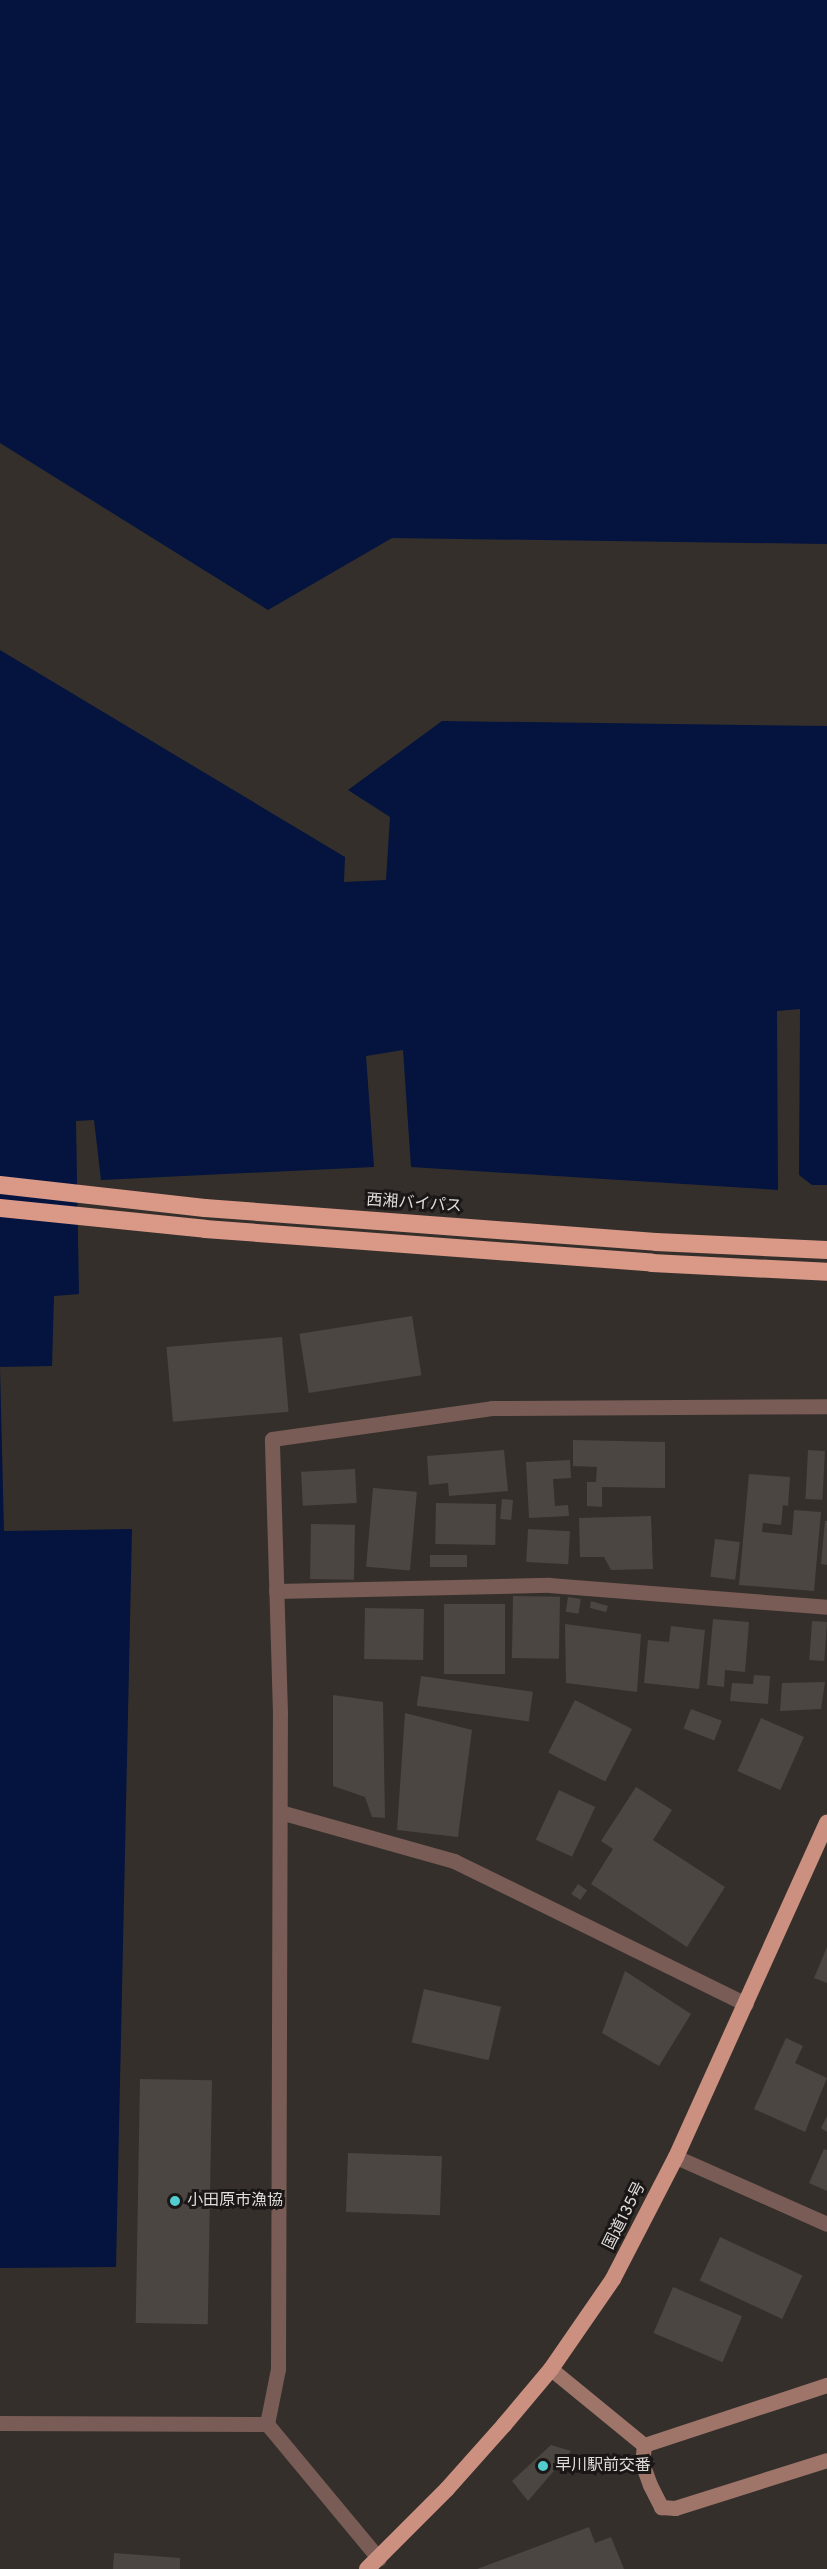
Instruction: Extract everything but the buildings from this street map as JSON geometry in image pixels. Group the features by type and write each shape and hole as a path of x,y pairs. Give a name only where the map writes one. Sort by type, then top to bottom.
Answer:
{"highway":[{"name":"西湘バイパス","path":"0,1185 205,1208 656,1242 827,1250"},
{"path":"0,1208 205,1229 652,1263 827,1272"},
{"name":"国道135号","path":"373,2564 447,2489 551,2368 613,2278 676,2157 827,1823"}],"main road":[{"path":"551,2368 644,2445"},
{"path":"644,2445 827,2385"},
{"path":"644,2445 642,2463 650,2485 662,2506 675,2508 827,2460"}],"street":[{"path":"373,2564 267,2424 278,2369 280,1812 272,1439 492,1408 827,1406"},
{"path":"276,1591 549,1585 827,1607"},
{"path":"280,1812 454,1861 746,2004"},
{"path":"676,2157 827,2224"},
{"path":"0,2423 267,2424"}],"water":[{"path":"0,0 827,0 827,544 392,538 268,610 0,443"},
{"path":"0,650 345,857 344,882 386,880 390,817 348,790 442,721 827,726 827,1185 812,1185 799,1175 800,1009 777,1011 778,1190 411,1167 403,1050 366,1056 374,1167 101,1180 94,1120 76,1121 79,1294 54,1296 52,1366 0,1367"},
{"path":"0,1367 4,1531 132,1529 116,2267 0,2268"}],"place":[{"name":"小田原市漁協","path":"175,2201"},
{"name":"早川駅前交番","path":"543,2466"}]}
